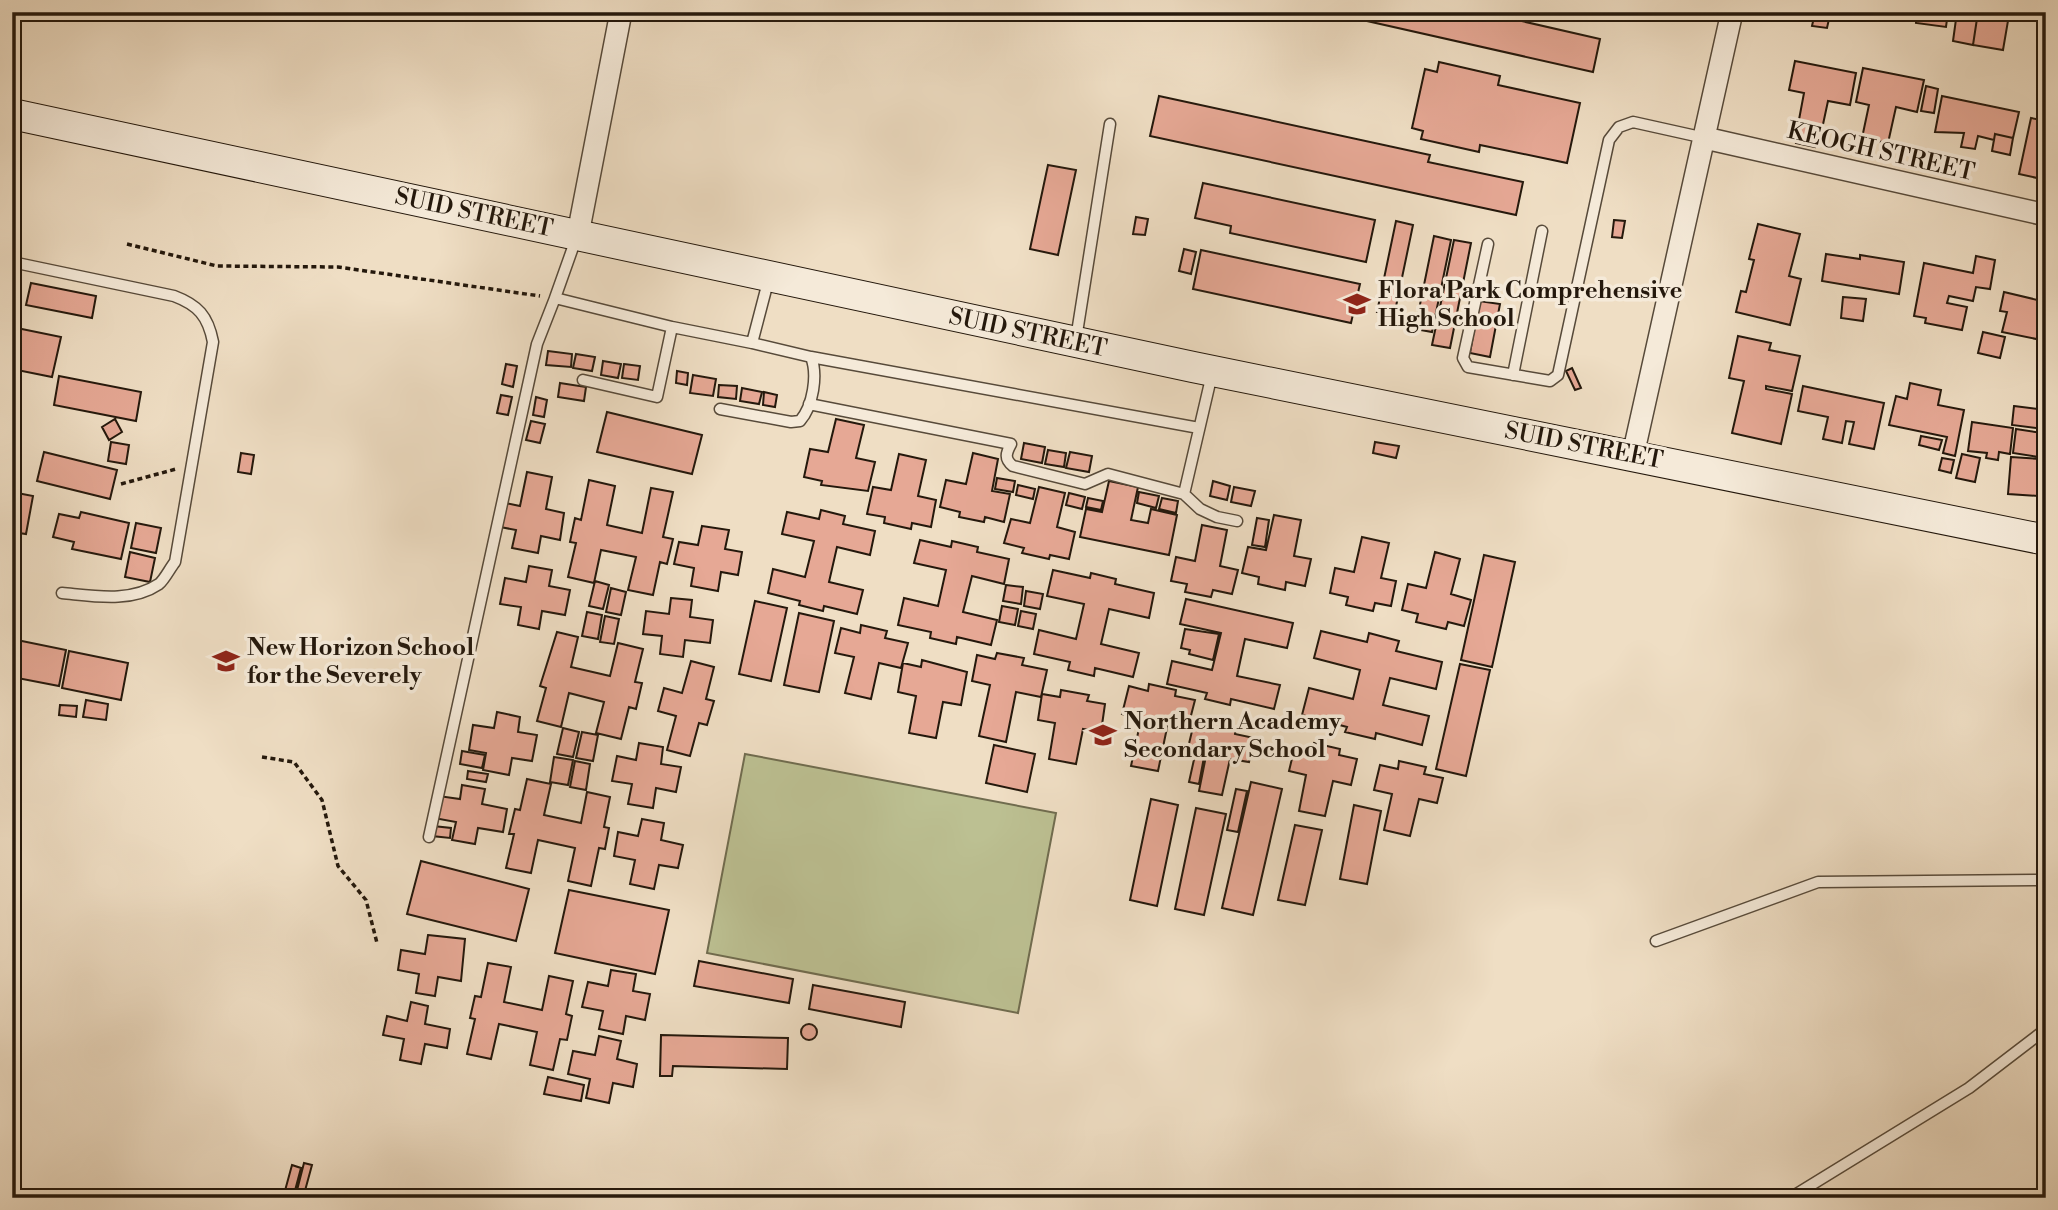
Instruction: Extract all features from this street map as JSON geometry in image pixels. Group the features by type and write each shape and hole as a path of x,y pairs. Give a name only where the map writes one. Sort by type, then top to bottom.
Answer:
{"street":[{"path":"578,234 621,12"},
{"path":"1633,455 1732,12"},
{"name":"SUID STREET","path":"12,114 1213,371 2046,540"},
{"name":"KEOGH STREET","path":"1705,138 2046,215"}],"lane":[{"path":"1488,244 1463,358 1468,367 1550,381 1558,375 1609,140 1619,127 1633,122 1705,138"},
{"path":"1075,342 1110,124"},
{"path":"1513,375 1542,231"},
{"path":"429,837 537,344 578,234"},
{"path":"12,262 174,296 201,311 209,325 213,342 175,562 161,583 138,593 110,598 62,593"},
{"path":"752,342 769,276"},
{"path":"555,298 671,327 811,356 1199,428"},
{"path":"583,380 657,397 671,327"},
{"path":"720,409 800,421 807,413 809,404 815,367 811,356"},
{"path":"1184,494 1213,371"},
{"path":"809,404 1010,444 1006,453 1007,461 1013,466 1084,484 1108,474 1184,494 1200,509 1217,517 1237,521"},
{"path":"1656,941 1818,882 2046,880"},
{"path":"1790,1198 1969,1088 2046,1029"}],"path":[{"path":"127,244 217,265 338,267 555,298"},
{"path":"121,484 192,465"},
{"path":"262,757 294,762 322,800 338,866 366,900 377,943"}],"green space":[{"path":"745,754 1056,813 1018,1013 707,953"}],"building":[{"path":"1327,12 1482,12 1600,39 1593,72"},
{"path":"1917,12 1948,12 1946,27 1916,23"},
{"path":"1957,12 1978,12 1973,45 1953,41"},
{"path":"1978,12 2009,15 2003,50 1973,45"},
{"path":"1814,17 1829,19 1827,28 1812,26"},
{"path":"1795,61 1856,73 1850,105 1828,101 1822,129 1798,125 1804,93 1789,90"},
{"path":"1439,62 1500,76 1498,85 1580,103 1567,163 1480,145 1479,152 1421,139 1423,131 1412,128 1425,69 1437,72"},
{"path":"1863,68 1924,80 1917,112 1896,107 1888,143 1862,138 1869,105 1856,102"},
{"path":"1926,86 1938,89 1934,113 1921,111"},
{"path":"1159,96 1430,155 1428,162 1523,182 1516,215 1150,136"},
{"path":"1942,96 2019,112 2013,138 1995,134 1994,140 1978,136 1975,149 1961,147 1964,133 1935,132"},
{"path":"2031,118 2046,121 2043,144 2046,145 2046,180 2019,174"},
{"path":"1800,125 1818,128 1815,147 1796,143"},
{"path":"1995,134 2013,138 2010,155 1992,151"},
{"path":"1048,165 1076,170 1058,255 1030,249"},
{"path":"1203,183 1375,220 1366,262 1230,233 1231,226 1195,218"},
{"path":"1136,217 1148,219 1145,235 1133,234"},
{"path":"1614,220 1625,221 1622,238 1612,237"},
{"path":"1396,221 1413,225 1394,316 1377,312"},
{"path":"1758,224 1800,234 1789,276 1801,279 1790,325 1736,312 1741,291 1746,292 1754,260 1749,259"},
{"path":"1434,236 1451,240 1432,332 1415,329"},
{"path":"1454,240 1471,243 1450,348 1432,345"},
{"path":"1184,249 1196,252 1191,274 1179,271"},
{"path":"1201,250 1360,284 1351,323 1193,289"},
{"path":"1826,254 1860,259 1860,255 1904,262 1899,294 1822,281"},
{"path":"1976,256 1995,260 1990,289 1976,287 1973,301 1949,296 1947,303 1967,307 1962,330 1925,323 1926,318 1914,316 1924,263 1973,273"},
{"path":"31,283 96,296 92,318 26,305"},
{"path":"2004,292 2046,302 2046,341 2002,332 2007,312 2000,311"},
{"path":"1843,297 1866,299 1863,321 1841,318"},
{"path":"1479,301 1500,304 1490,357 1470,353"},
{"path":"12,327 61,337 52,377 12,369"},
{"path":"1983,332 2005,337 2000,358 1978,353"},
{"path":"1738,336 1771,343 1769,350 1800,356 1792,391 1766,386 1766,389 1792,394 1781,444 1732,433 1744,381 1729,378"},
{"path":"548,351 572,354 571,367 546,365"},
{"path":"576,354 595,357 592,371 573,368"},
{"path":"603,361 621,364 618,378 601,375"},
{"path":"506,364 517,366 513,387 502,384"},
{"path":"624,364 640,366 638,380 622,378"},
{"path":"1572,368 1581,388 1575,390 1566,371"},
{"path":"677,371 688,373 687,385 676,383"},
{"path":"693,375 716,379 713,396 690,393"},
{"path":"59,376 141,392 136,421 54,405"},
{"path":"560,383 586,387 584,401 558,397"},
{"path":"1910,383 1941,390 1938,405 1964,410 1955,456 1943,453 1947,437 1889,425 1896,396 1907,399"},
{"path":"719,385 737,386 736,399 718,397"},
{"path":"1803,386 1884,403 1874,449 1849,444 1854,422 1846,421 1842,443 1823,439 1828,417 1798,411"},
{"path":"742,388 762,392 759,404 740,401"},
{"path":"764,392 777,395 775,407 763,405"},
{"path":"501,395 512,397 508,415 497,413"},
{"path":"536,397 547,400 544,417 533,415"},
{"path":"2014,406 2046,410 2044,429 2012,425"},
{"path":"607,412 702,435 692,474 597,452"},
{"path":"115,419 122,432 109,440 102,427"},
{"path":"836,419 864,425 856,458 875,462 868,491 821,485 822,481 804,477 810,449 828,452"},
{"path":"531,421 545,424 540,443 526,440"},
{"path":"1972,422 2013,428 2010,454 1999,452 1998,460 1986,458 1987,453 1968,451"},
{"path":"2016,429 2042,433 2039,457 2013,453"},
{"path":"1921,436 1942,440 1939,450 1919,445"},
{"path":"111,442 129,445 126,464 108,461"},
{"path":"1375,442 1399,446 1396,458 1373,453"},
{"path":"1024,443 1045,447 1042,463 1021,459"},
{"path":"1048,450 1066,453 1064,467 1045,464"},
{"path":"44,452 117,470 110,499 37,481"},
{"path":"1070,452 1092,456 1089,472 1066,468"},
{"path":"241,453 254,455 251,474 238,472"},
{"path":"973,453 998,459 992,491 1010,494 1004,522 985,517 984,522 959,517 960,512 940,507 946,480 966,484"},
{"path":"899,454 926,460 918,496 936,500 931,527 912,523 911,529 884,523 885,517 867,514 873,487 891,490"},
{"path":"1962,454 1980,458 1975,482 1956,478"},
{"path":"2011,457 2040,459 2038,496 2008,494"},
{"path":"1942,458 1954,460 1951,473 1939,470"},
{"path":"527,472 552,477 546,509 564,513 560,540 541,536 538,553 512,548 516,530 500,527 505,503 520,506"},
{"path":"997,478 1015,481 1013,492 995,489"},
{"path":"589,480 615,486 607,525 642,533 651,488 673,492 663,537 673,539 667,564 660,562 653,595 628,590 636,557 601,550 594,583 568,577 576,543 570,542 575,518 581,520"},
{"path":"1109,481 1138,487 1131,520 1148,523 1151,509 1177,515 1169,555 1080,537 1086,509 1102,512"},
{"path":"1213,481 1230,486 1227,500 1210,496"},
{"path":"1018,485 1035,489 1033,499 1016,495"},
{"path":"1039,487 1065,493 1057,527 1075,532 1069,559 1050,555 1049,559 1022,553 1024,548 1004,543 1011,519 1030,523"},
{"path":"1234,487 1255,491 1251,506 1231,502"},
{"path":"12,492 33,496 26,534 12,532"},
{"path":"1139,492 1159,496 1156,508 1137,503"},
{"path":"1069,493 1085,497 1082,509 1066,505"},
{"path":"1088,498 1103,501 1101,510 1086,507"},
{"path":"1162,498 1178,501 1176,513 1159,509"},
{"path":"821,510 845,516 843,524 875,531 870,555 837,547 829,582 863,590 857,614 824,606 823,611 799,605 800,601 768,593 773,569 805,577 814,541 782,534 787,512 819,519"},
{"path":"81,512 129,523 121,559 72,549 74,542 53,537 59,514 79,518"},
{"path":"1274,515 1301,520 1294,556 1311,559 1305,586 1286,582 1285,590 1258,584 1259,577 1242,573 1248,547 1266,550"},
{"path":"1257,518 1269,520 1265,547 1252,545"},
{"path":"136,523 161,528 156,553 131,548"},
{"path":"1202,525 1227,530 1220,566 1238,570 1232,594 1213,590 1211,597 1185,592 1187,584 1171,581 1176,557 1195,561"},
{"path":"702,526 729,530 725,549 742,552 738,575 721,572 718,591 691,586 694,568 674,564 679,542 698,545"},
{"path":"1362,537 1389,543 1381,578 1396,581 1391,606 1375,603 1373,611 1346,605 1348,597 1330,593 1335,568 1354,572"},
{"path":"920,540 951,547 952,541 978,547 977,552 1009,559 1004,584 972,576 963,612 997,620 991,645 957,637 956,644 930,638 931,632 898,625 904,598 938,606 946,570 914,563"},
{"path":"130,552 155,558 150,582 125,577"},
{"path":"1435,552 1460,559 1451,594 1471,600 1464,626 1448,622 1446,629 1416,622 1418,614 1402,610 1408,584 1426,588"},
{"path":"1484,555 1515,562 1492,667 1461,660"},
{"path":"529,566 552,570 549,586 570,590 565,615 542,611 539,629 518,625 521,607 500,604 505,578 526,582"},
{"path":"1053,570 1090,578 1091,573 1116,579 1115,584 1154,593 1149,618 1109,609 1101,644 1139,653 1133,677 1095,668 1094,676 1068,670 1070,662 1034,654 1039,630 1076,639 1084,604 1047,596"},
{"path":"595,581 609,585 603,609 589,606"},
{"path":"1006,585 1023,587 1021,604 1003,601"},
{"path":"611,588 626,592 621,615 606,612"},
{"path":"1026,591 1043,594 1040,609 1024,606"},
{"path":"671,598 692,600 690,617 713,620 710,643 685,640 683,657 660,654 662,636 643,634 646,611 669,614"},
{"path":"1186,599 1293,623 1287,648 1245,639 1237,676 1280,685 1274,709 1231,699 1230,705 1205,699 1207,693 1167,684 1172,661 1212,670 1221,633 1180,624"},
{"path":"755,601 787,608 771,681 739,674"},
{"path":"1002,606 1018,609 1015,625 999,622"},
{"path":"1021,611 1036,614 1033,629 1018,626"},
{"path":"587,612 602,615 598,639 582,636"},
{"path":"799,613 834,621 819,692 784,685"},
{"path":"605,616 619,619 614,644 600,642"},
{"path":"861,625 887,631 885,638 908,643 901,668 879,663 871,699 845,693 854,657 835,653 841,628 860,633"},
{"path":"1185,629 1219,634 1213,660 1189,654 1190,650 1181,648"},
{"path":"1321,631 1367,642 1369,633 1399,641 1396,651 1442,662 1436,689 1390,678 1383,705 1429,716 1422,745 1376,733 1375,739 1345,732 1347,727 1302,715 1309,688 1353,699 1360,670 1314,658"},
{"path":"557,632 578,637 571,667 610,676 618,643 643,649 635,682 642,683 636,709 629,707 621,739 596,733 604,702 569,693 561,727 537,721 546,688 540,686"},
{"path":"12,639 66,650 59,686 12,677"},
{"path":"69,651 128,663 121,700 62,688"},
{"path":"997,653 1024,658 1022,665 1047,670 1041,697 1016,692 1006,742 979,736 990,685 972,681 977,655 995,659"},
{"path":"922,660 967,672 961,705 943,702 936,738 909,733 916,696 898,692 903,663 921,667"},
{"path":"691,661 714,667 706,699 714,701 707,725 699,723 690,756 667,750 676,716 658,711 664,688 682,693"},
{"path":"1460,664 1490,670 1466,776 1436,769"},
{"path":"1149,684 1176,690 1175,696 1195,700 1188,727 1168,723 1158,771 1131,766 1141,719 1122,714 1129,686 1148,691"},
{"path":"1061,690 1089,695 1087,701 1105,704 1101,732 1083,729 1076,764 1049,759 1055,723 1038,720 1042,694 1060,697"},
{"path":"86,700 108,704 106,720 83,717"},
{"path":"60,705 77,706 76,717 59,715"},
{"path":"497,712 520,717 518,732 537,735 532,761 512,758 509,775 483,770 486,753 469,750 473,725 494,728"},
{"path":"1211,722 1236,727 1235,734 1254,738 1249,762 1230,759 1222,795 1199,791 1206,756 1187,752 1193,727 1210,731"},
{"path":"563,728 579,732 573,757 557,754"},
{"path":"582,732 598,735 593,761 576,758"},
{"path":"639,743 663,747 661,764 681,767 676,792 656,788 653,808 628,804 632,784 612,781 617,756 636,760"},
{"path":"1314,743 1340,749 1339,755 1357,759 1351,785 1333,781 1325,816 1299,811 1306,775 1289,771 1295,746 1312,749"},
{"path":"994,745 1035,754 1027,792 986,783"},
{"path":"462,751 485,755 482,768 460,764"},
{"path":"1195,755 1204,757 1199,784 1189,782"},
{"path":"554,757 573,760 568,785 550,782"},
{"path":"575,761 590,764 586,790 570,787"},
{"path":"1399,761 1426,767 1424,774 1443,778 1437,803 1419,799 1410,836 1384,830 1392,794 1374,790 1380,765 1398,769"},
{"path":"468,771 488,774 486,782 467,779"},
{"path":"527,779 551,784 544,815 581,823 587,792 610,797 604,827 609,828 605,849 599,848 591,886 568,881 575,848 538,840 531,873 506,868 514,834 509,834 515,809 520,810"},
{"path":"1251,782 1282,789 1253,915 1222,908"},
{"path":"462,785 485,789 482,804 507,809 503,832 478,828 475,844 452,840 456,822 434,818 439,796 460,799"},
{"path":"1236,789 1247,791 1238,832 1227,830"},
{"path":"1151,799 1178,805 1157,906 1130,900"},
{"path":"1354,805 1381,811 1367,884 1340,879"},
{"path":"1196,808 1226,814 1204,915 1175,909"},
{"path":"642,819 664,823 661,840 683,845 678,868 659,865 654,889 630,884 635,860 614,856 618,832 638,836"},
{"path":"1295,825 1322,830 1305,905 1278,900"},
{"path":"433,826 451,828 450,838 432,836"},
{"path":"421,861 529,889 516,941 407,914"},
{"path":"569,890 669,910 655,974 555,953"},
{"path":"428,935 465,939 461,981 438,977 435,996 416,993 419,974 398,970 401,950 425,954"},
{"path":"699,961 793,979 789,1003 694,986"},
{"path":"488,963 511,967 504,1002 542,1010 549,976 573,981 566,1014 572,1016 567,1040 560,1039 553,1070 530,1065 537,1032 499,1024 491,1059 467,1054 475,1019 470,1018 475,996 481,997"},
{"path":"611,970 636,974 633,991 650,994 645,1020 626,1016 623,1034 599,1029 603,1011 582,1007 588,982 608,986"},
{"path":"813,985 905,1002 901,1027 809,1009"},
{"path":"411,1002 428,1006 425,1024 450,1029 447,1048 425,1044 421,1064 400,1060 404,1039 383,1035 387,1016 407,1021"},
{"path":"809,1024 815,1026 815,1038 809,1040 803,1038 801,1032 803,1026"},
{"path":"661,1035 788,1038 787,1069 673,1066 672,1076 660,1076"},
{"path":"599,1036 621,1041 617,1059 637,1064 633,1087 613,1083 609,1103 586,1098 590,1079 568,1074 573,1051 595,1055"},
{"path":"548,1077 584,1085 581,1101 544,1094"},
{"path":"304,1163 312,1165 303,1198 295,1198"},
{"path":"292,1165 301,1168 293,1198 283,1198"}],"place":[{"name":"Flora Park Comprehensive High School","path":"1357,304"},
{"name":"New Horizon School for the Severely","path":"226,661"},
{"name":"Northern Academy Secondary School","path":"1103,735"}]}
